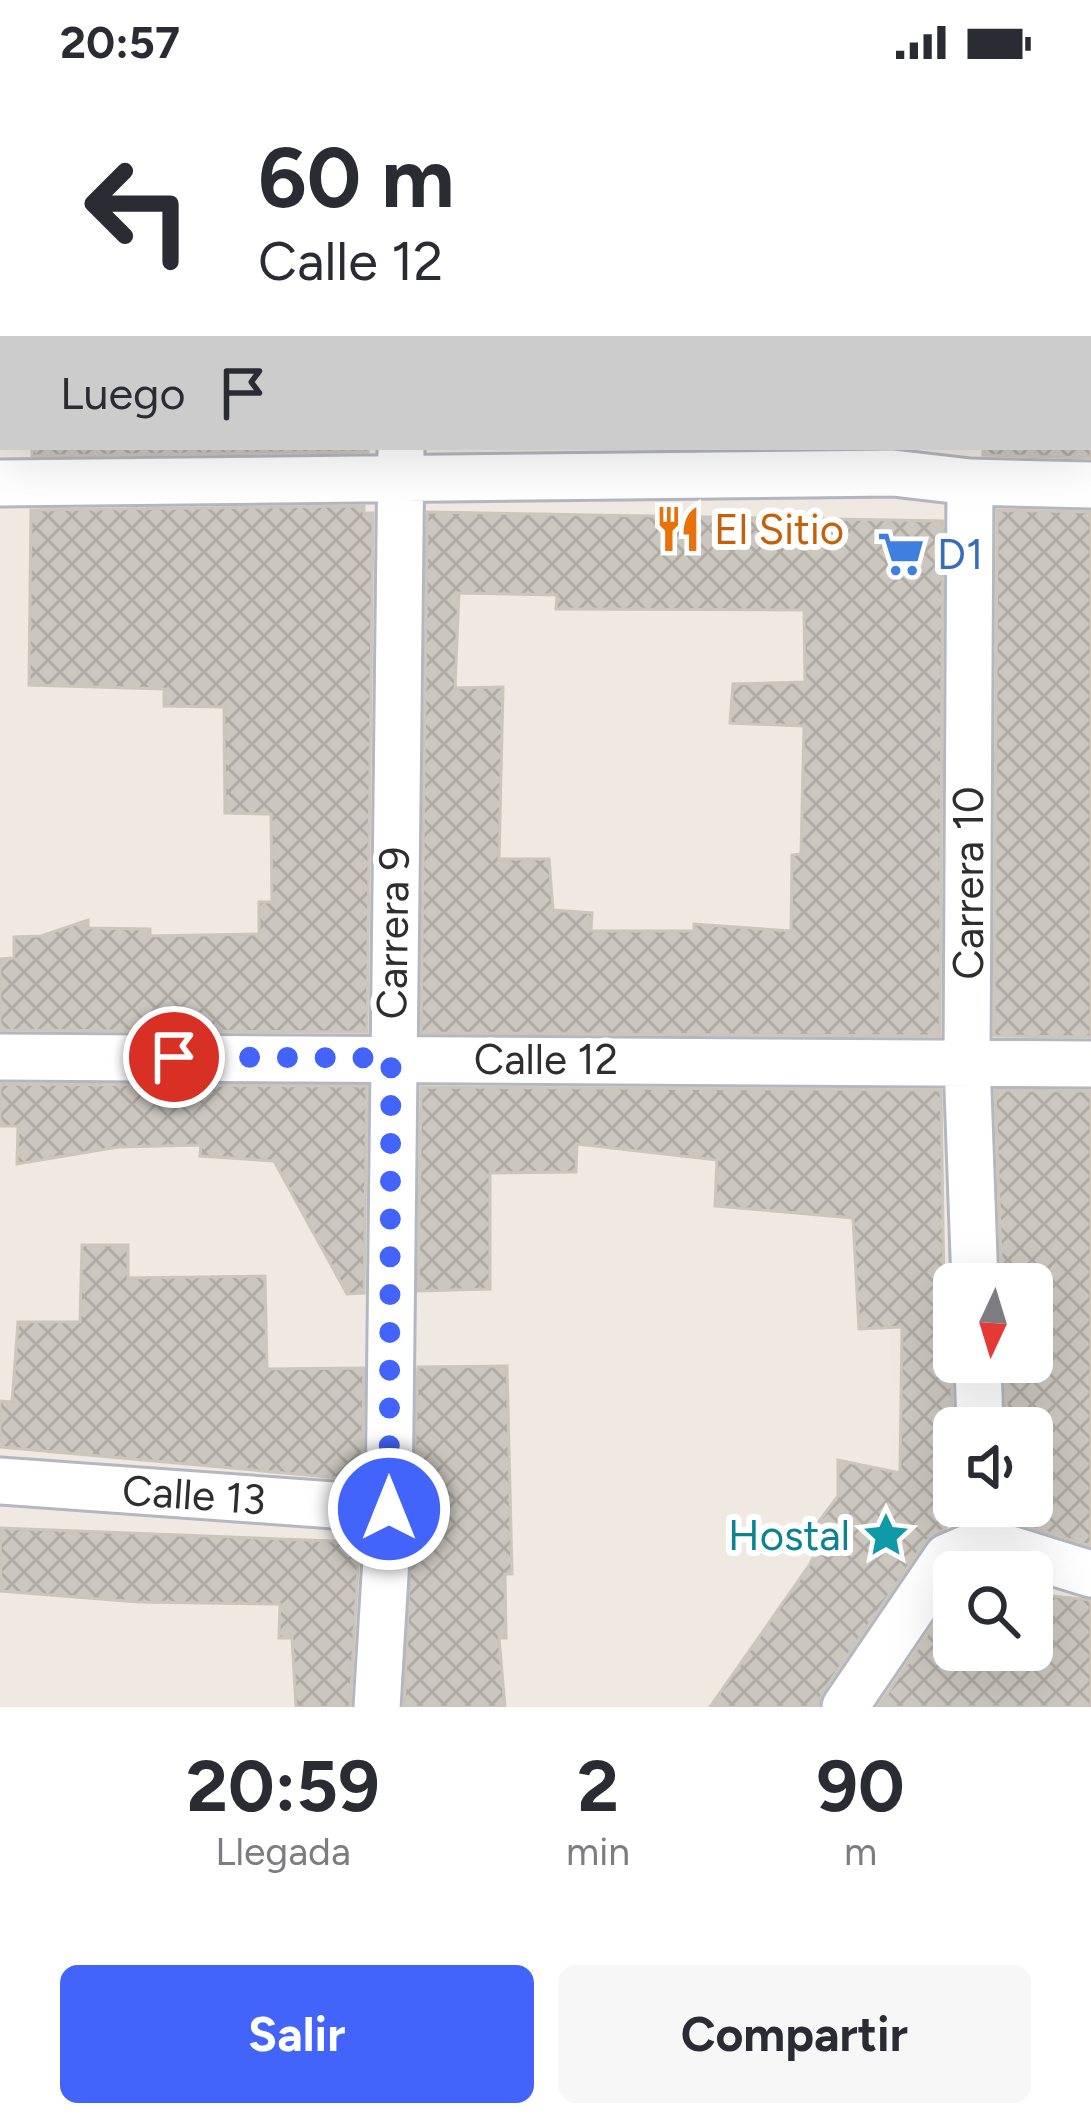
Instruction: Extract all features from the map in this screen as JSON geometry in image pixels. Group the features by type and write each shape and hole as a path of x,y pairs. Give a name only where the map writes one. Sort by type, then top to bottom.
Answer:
{"street":[{"path":"0,483 401,464 893,460 970,482 1091,485"},
{"name":"Carrera 9","path":"377,1707 389,1509 401,464"},
{"name":"Carrera 10","path":"970,482 967,1062 974,1263"},
{"name":"Calle 12","path":"0,1057 1091,1064"},
{"name":"Calle 13","path":"0,1481 389,1509"},
{"path":"845,1707 947,1557 979,1527"},
{"path":"991,1527 1091,1574"}],"building":[{"path":"32,450 368,450 368,452 32,456"},
{"path":"983,450 1091,450 1091,458 983,455"},
{"path":"364,506 364,513 373,513 367,1032 0,1030 0,959 14,958 14,937 41,936 88,920 88,928 150,929 150,936 259,934 259,902 272,902 271,814 225,813 224,707 164,706 164,689 29,685 31,510"},
{"path":"997,510 1091,512 1091,1037 994,1036"},
{"path":"427,512 943,521 940,1036 421,1033","holes":["459,593 557,595 556,609 804,610 805,682 733,684 730,723 804,726 801,854 792,855 791,931 694,924 694,931 591,931 592,913 553,910 549,859 499,859 503,687 455,688"]},
{"path":"0,1084 367,1086 364,1293 347,1294 274,1161 200,1156 201,1145 118,1147 17,1164 18,1126 0,1126"},
{"path":"421,1087 941,1090 944,1263 933,1263 933,1383 952,1383 952,1407 933,1407 933,1527 946,1528 925,1542 823,1692 818,1707 710,1707 810,1564 826,1532 814,1528 838,1496 838,1460 900,1473 902,1327 859,1329 853,1218 715,1206 717,1160 577,1144 576,1172 490,1173 490,1289 418,1291"},
{"path":"995,1090 1091,1091 1091,1546 1030,1527 1053,1527 1053,1407 1006,1407 1006,1383 1053,1383 1053,1263 1001,1263"},
{"path":"82,1245 128,1245 128,1278 265,1276 267,1369 364,1368 362,1480 0,1447 0,1401 12,1402 18,1322 80,1322"},
{"path":"507,1366 512,1574 505,1574 506,1638 499,1638 505,1707 404,1707 418,1367"},
{"path":"0,1528 358,1542 360,1534 350,1707 296,1707 292,1638 279,1638 280,1604 138,1602 1,1591"},
{"path":"1053,1596 1091,1600 1091,1707 878,1707 933,1626 933,1671 1053,1671"}],"place":[{"name":"El Sitio","path":"678,529"},
{"name":"D1","path":"901,554"},
{"name":"Hostal","path":"886,1535"}],"route":[{"path":"174,1057 391,1058 389,1509"}]}
